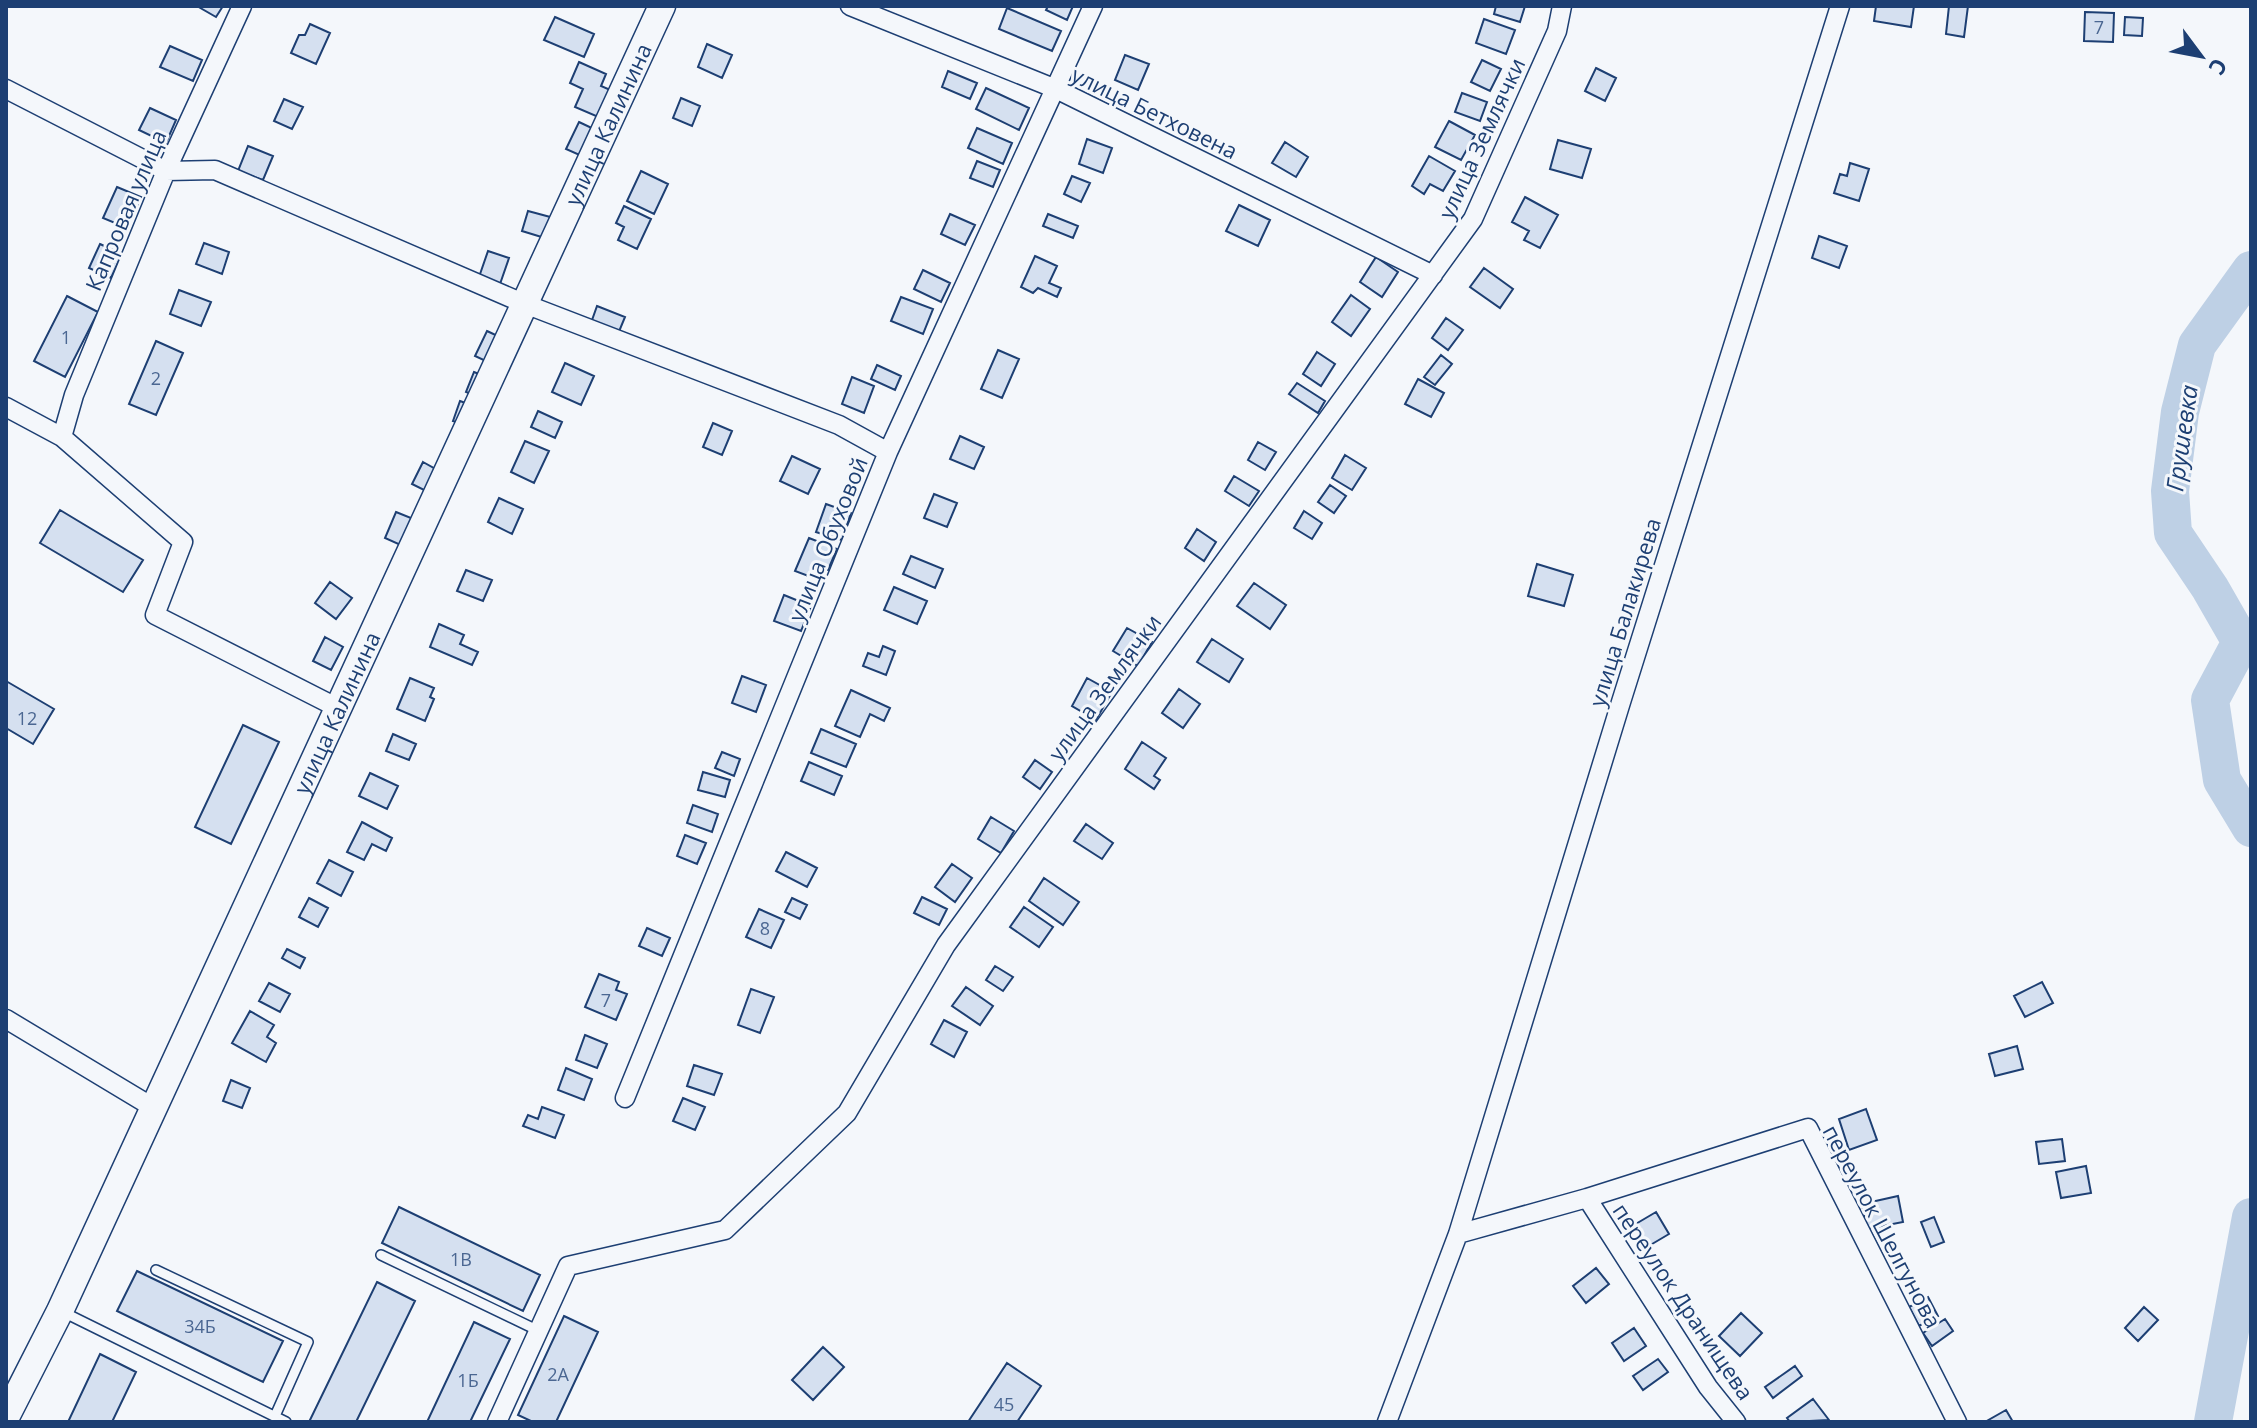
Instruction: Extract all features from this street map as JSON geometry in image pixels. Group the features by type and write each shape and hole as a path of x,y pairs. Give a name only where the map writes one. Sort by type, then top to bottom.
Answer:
{"street":[{"name":"Капровая улица","path":"62,437 74,395 166,171 242,6"},
{"name":"улица Калинина","path":"6,1417 60,1311 662,6"},
{"name":"улица Бетховена","path":"850,6 1056,89 1433,275"},
{"name":"улица Обуховой","path":"625,1098 888,452 1093,6"},
{"name":"улица Землячки","path":"539,1331 568,1266 725,1230 847,1113 946,945 1473,219 1557,31 1562,6"},
{"name":"улица Балакирева","path":"1387,1422 1458,1234 1840,6"},
{"path":"6,89 166,171 215,170 525,304 839,425 888,452"},
{"path":"6,407 62,437 183,542 155,615 338,708"},
{"path":"6,1019 154,1108"},
{"name":"переулок Шелгунова","path":"1587,1198 1808,1128 1957,1422"},
{"name":"переулок Дранищева","path":"1458,1234 1587,1198 1708,1387 1736,1422"},
{"path":"497,1422 539,1331"}],"lane":[{"path":"381,1255 539,1331"},
{"path":"156,1270 308,1342 275,1416"},
{"path":"60,1311 286,1422"}],"building":[{"path":"197,6 223,6 216,17"},
{"path":"1048,6 1073,6 1067,20 1046,10"},
{"path":"1496,6 1525,6 1520,22 1494,14"},
{"path":"1876,6 1914,6 1911,27 1874,21"},
{"path":"1949,6 1968,6 1964,37 1946,34"},
{"path":"1007,8 1061,31 1052,51 999,29"},
{"path":"2085,12 2114,13 2113,42 2084,41"},
{"path":"555,17 594,34 584,57 544,40"},
{"path":"2125,17 2143,18 2142,36 2124,35"},
{"path":"1484,19 1515,30 1506,54 1476,43"},
{"path":"310,24 330,33 316,64 291,53 299,35 305,35"},
{"path":"707,44 732,55 722,78 698,67"},
{"path":"170,46 202,60 193,81 160,67"},
{"path":"1125,55 1149,64 1138,90 1115,80"},
{"path":"1482,60 1501,69 1490,91 1471,82"},
{"path":"579,62 606,74 601,86 615,92 603,119 575,107 583,89 570,83"},
{"path":"1596,68 1616,78 1605,101 1585,91"},
{"path":"948,71 977,83 970,99 942,87"},
{"path":"986,88 1029,108 1019,130 976,109"},
{"path":"1462,93 1487,102 1480,121 1455,112"},
{"path":"681,98 700,106 692,126 673,118"},
{"path":"284,99 303,107 292,129 274,121"},
{"path":"150,108 176,120 166,143 139,130"},
{"path":"1449,121 1475,135 1461,160 1435,147"},
{"path":"579,122 596,130 584,157 566,149"},
{"path":"977,128 1012,143 1003,164 968,148"},
{"path":"1087,139 1112,148 1103,173 1079,164"},
{"path":"1558,140 1591,149 1582,178 1550,169"},
{"path":"1285,142 1308,157 1296,177 1272,163"},
{"path":"248,146 273,156 263,180 238,171"},
{"path":"1429,156 1455,171 1443,191 1430,184 1424,194 1412,186"},
{"path":"977,161 1000,170 993,187 970,178"},
{"path":"1850,163 1869,169 1859,201 1834,193 1840,174 1847,176"},
{"path":"641,171 668,184 654,214 627,201"},
{"path":"1072,176 1090,183 1081,202 1064,194"},
{"path":"117,187 141,197 127,228 103,218"},
{"path":"1525,197 1558,215 1540,248 1524,240 1529,231 1512,222"},
{"path":"1239,205 1270,220 1258,246 1226,231"},
{"path":"624,206 651,219 637,249 618,240 624,227 616,223"},
{"path":"528,211 554,218 548,239 522,231"},
{"path":"950,214 975,225 965,245 941,234"},
{"path":"1048,214 1078,226 1073,238 1043,226"},
{"path":"1819,236 1847,246 1839,268 1812,258"},
{"path":"204,243 229,252 222,274 196,264"},
{"path":"100,244 122,254 111,278 89,268"},
{"path":"488,251 509,258 500,284 479,277"},
{"path":"1035,256 1057,266 1049,283 1061,288 1057,297 1038,288 1033,293 1021,287"},
{"path":"1376,257 1398,272 1382,297 1360,282"},
{"path":"1484,268 1513,289 1500,308 1470,287"},
{"path":"923,270 950,283 941,302 914,289"},
{"path":"179,290 211,302 201,326 170,314"},
{"path":"1351,295 1370,309 1351,336 1332,322"},
{"path":"67,296 98,312 65,377 34,361"},
{"path":"901,297 933,309 923,334 891,321"},
{"path":"597,306 625,317 618,334 591,323"},
{"path":"1446,318 1463,330 1448,350 1432,338"},
{"path":"487,331 502,338 490,363 475,356"},
{"path":"156,341 183,353 156,415 129,404"},
{"path":"998,350 1019,359 1002,398 981,389"},
{"path":"1317,352 1335,364 1321,386 1303,374"},
{"path":"1441,355 1452,364 1435,385 1424,377"},
{"path":"565,363 594,376 581,405 552,392"},
{"path":"877,365 901,376 895,390 871,379"},
{"path":"474,372 484,376 476,396 466,392"},
{"path":"852,377 874,386 864,413 842,404"},
{"path":"1418,379 1444,393 1431,417 1405,404"},
{"path":"1297,383 1325,401 1318,413 1289,394"},
{"path":"460,401 471,405 463,424 453,421"},
{"path":"538,411 562,422 555,438 531,427"},
{"path":"713,423 732,431 722,455 703,447"},
{"path":"960,436 984,447 974,469 950,459"},
{"path":"525,441 549,451 534,483 511,472"},
{"path":"1258,442 1276,452 1265,470 1248,460"},
{"path":"1345,455 1366,468 1352,490 1332,478"},
{"path":"792,456 820,469 808,494 780,481"},
{"path":"423,462 439,471 428,492 412,484"},
{"path":"1234,476 1259,491 1249,506 1225,491"},
{"path":"1330,485 1346,496 1334,513 1318,502"},
{"path":"934,494 957,503 947,527 924,518"},
{"path":"499,498 523,509 512,534 488,522"},
{"path":"826,504 851,513 842,540 816,532"},
{"path":"60,510 143,560 123,592 40,543"},
{"path":"1304,511 1322,523 1312,539 1294,528"},
{"path":"396,512 416,520 405,547 385,538"},
{"path":"1197,529 1216,542 1204,561 1185,548"},
{"path":"809,538 837,549 828,570 816,565 811,577 795,571"},
{"path":"911,556 943,569 935,588 903,574"},
{"path":"1537,564 1573,575 1564,606 1528,596"},
{"path":"466,570 492,580 483,601 457,591"},
{"path":"330,582 352,598 336,619 315,603"},
{"path":"1254,583 1286,605 1270,629 1237,606"},
{"path":"894,587 927,601 917,624 884,610"},
{"path":"784,595 811,606 801,631 774,621"},
{"path":"439,624 464,635 460,644 478,652 472,665 430,647"},
{"path":"1127,628 1152,642 1138,666 1113,651"},
{"path":"325,637 343,647 331,670 313,661"},
{"path":"1212,639 1243,659 1229,682 1197,662"},
{"path":"883,646 895,651 886,675 863,666 868,653 879,657"},
{"path":"742,676 766,685 756,712 732,703"},
{"path":"410,678 434,688 430,697 434,699 425,721 397,709"},
{"path":"1087,678 1112,692 1096,720 1072,706"},
{"path":"6,681 54,709 33,744 6,728"},
{"path":"1179,689 1200,704 1183,728 1162,713"},
{"path":"851,690 890,708 884,721 870,714 860,737 835,726"},
{"path":"243,725 279,742 231,844 195,827"},
{"path":"821,729 856,744 846,767 811,753"},
{"path":"393,734 416,744 409,760 386,751"},
{"path":"1142,742 1166,758 1154,776 1160,780 1154,789 1125,769"},
{"path":"722,752 740,759 734,776 715,768"},
{"path":"1035,760 1052,772 1040,789 1023,777"},
{"path":"809,762 842,776 834,795 801,781"},
{"path":"703,772 730,780 725,797 698,790"},
{"path":"370,773 398,786 387,809 359,796"},
{"path":"693,805 718,814 712,832 687,823"},
{"path":"991,817 1014,831 1001,853 978,839"},
{"path":"362,822 392,838 386,851 372,844 364,860 347,852"},
{"path":"1086,824 1113,843 1102,859 1074,841"},
{"path":"685,835 706,843 697,864 677,856"},
{"path":"786,852 817,868 807,887 776,871"},
{"path":"329,860 353,872 341,896 317,883"},
{"path":"952,864 972,878 955,902 935,887"},
{"path":"1044,878 1079,902 1063,925 1029,901"},
{"path":"922,897 947,909 939,925 914,913"},
{"path":"309,898 328,908 318,927 299,917"},
{"path":"792,898 807,905 800,919 785,912"},
{"path":"1024,907 1053,927 1039,947 1010,927"},
{"path":"759,909 784,920 771,948 746,937"},
{"path":"647,928 670,938 662,956 639,946"},
{"path":"287,949 305,958 300,968 282,958"},
{"path":"995,966 1013,977 1003,991 986,980"},
{"path":"599,974 619,982 616,990 627,994 616,1020 585,1007"},
{"path":"2042,982 2053,1003 2025,1017 2014,996"},
{"path":"269,983 290,994 280,1012 259,1001"},
{"path":"966,987 993,1006 980,1025 952,1006"},
{"path":"751,989 774,997 760,1033 738,1025"},
{"path":"250,1011 274,1025 267,1037 276,1043 266,1062 232,1043"},
{"path":"944,1020 967,1032 954,1057 931,1044"},
{"path":"585,1035 607,1044 597,1068 576,1060"},
{"path":"2017,1046 2023,1069 1995,1076 1989,1054"},
{"path":"694,1065 722,1074 714,1095 687,1086"},
{"path":"566,1068 592,1079 584,1100 558,1090"},
{"path":"231,1080 250,1088 242,1108 223,1101"},
{"path":"683,1098 705,1107 695,1130 673,1121"},
{"path":"542,1107 564,1115 555,1138 523,1126 528,1115 538,1119"},
{"path":"1866,1109 1877,1140 1849,1150 1839,1119"},
{"path":"2062,1139 2065,1161 2039,1164 2036,1142"},
{"path":"2086,1166 2091,1193 2061,1198 2056,1172"},
{"path":"1898,1196 1903,1222 1867,1229 1862,1204"},
{"path":"399,1207 540,1275 523,1311 382,1243"},
{"path":"1656,1212 1669,1234 1647,1247 1634,1225"},
{"path":"1934,1217 1944,1242 1931,1247 1921,1222"},
{"path":"1596,1268 1609,1284 1586,1303 1573,1286"},
{"path":"137,1271 283,1341 263,1382 117,1311"},
{"path":"377,1282 415,1301 356,1422 309,1422"},
{"path":"1928,1297 1938,1316 1919,1326 1909,1307"},
{"path":"2144,1307 2158,1320 2138,1341 2125,1328"},
{"path":"1741,1313 1762,1333 1740,1356 1719,1336"},
{"path":"564,1316 598,1332 556,1422 533,1422 518,1415"},
{"path":"1945,1319 1953,1331 1932,1346 1923,1333"},
{"path":"474,1322 510,1339 470,1422 427,1422"},
{"path":"1634,1328 1646,1346 1624,1361 1612,1343"},
{"path":"823,1347 844,1367 813,1400 792,1380"},
{"path":"100,1354 136,1372 112,1422 68,1422"},
{"path":"1658,1359 1668,1372 1643,1390 1633,1376"},
{"path":"1007,1363 1041,1386 1017,1422 968,1422"},
{"path":"1795,1366 1802,1376 1773,1398 1765,1387"},
{"path":"1813,1399 1829,1420 1790,1422 1787,1418"},
{"path":"2006,1410 2013,1422 1985,1422"}],"waterway":[{"name":"Грушевка","path":"2251,270 2197,345 2180,412 2170,491 2173,533 2241,642 2210,700 2222,780 2251,828"},
{"name":"Грушевка","path":"2213,1422 2251,1217"}]}
